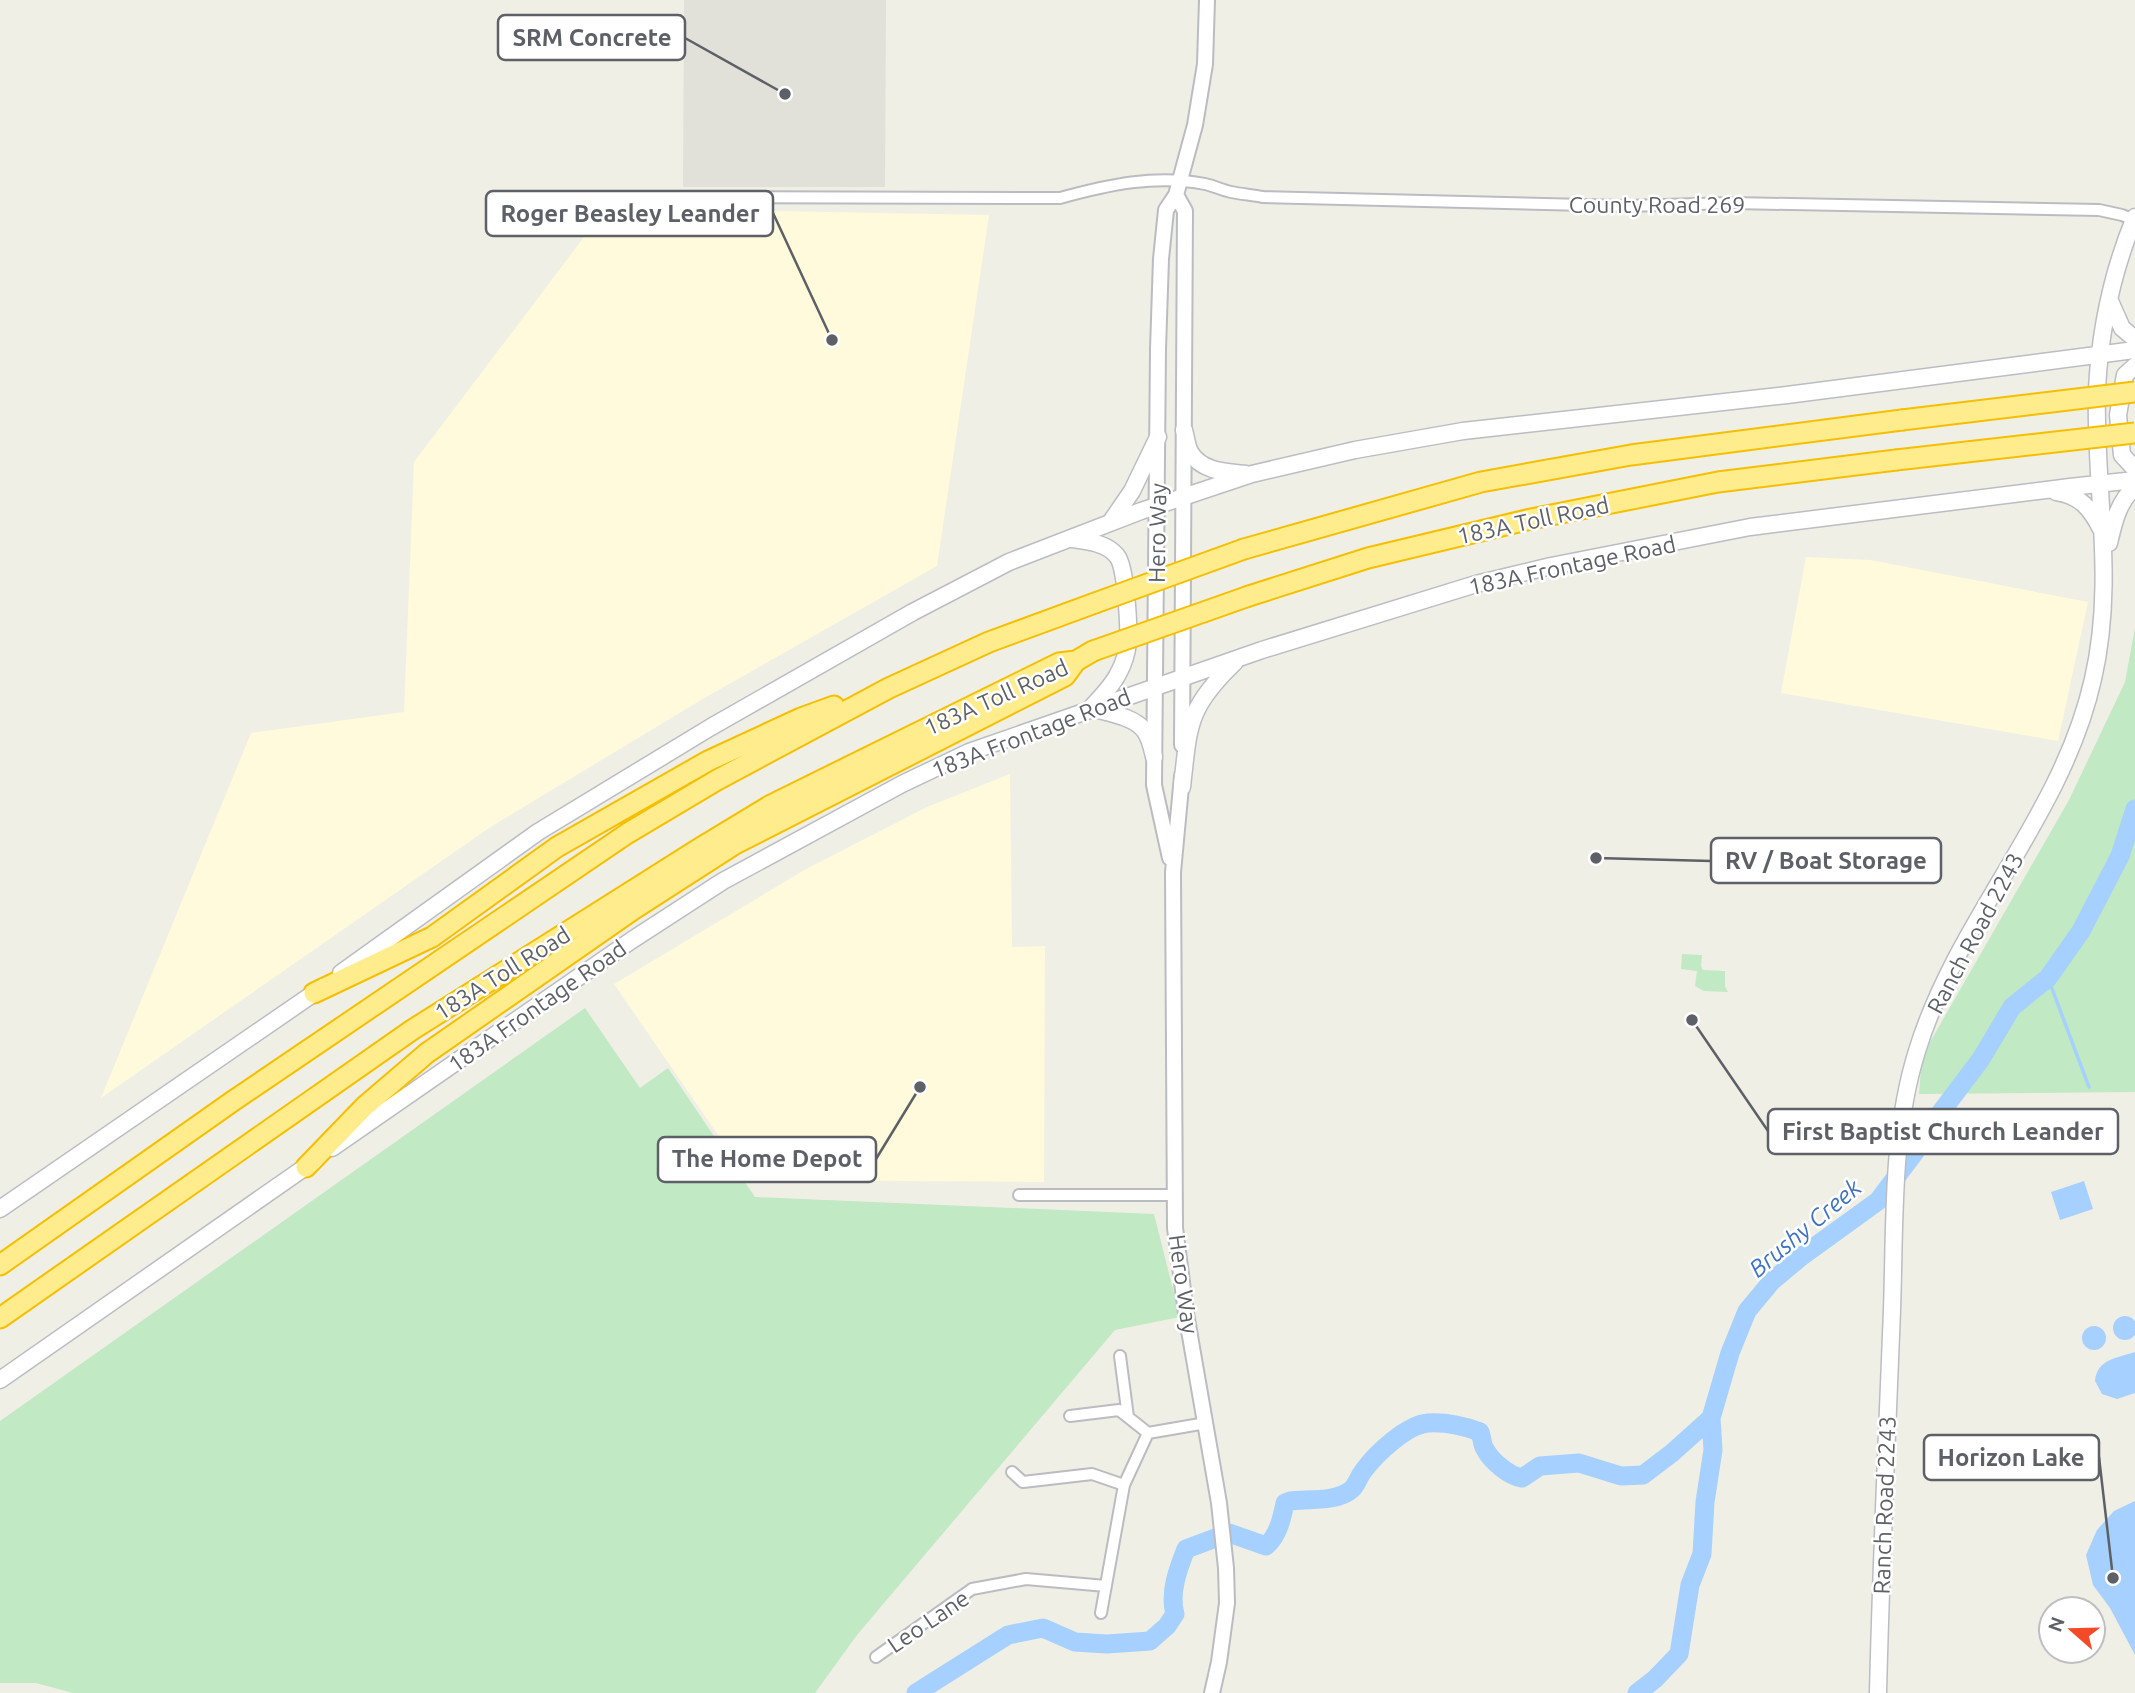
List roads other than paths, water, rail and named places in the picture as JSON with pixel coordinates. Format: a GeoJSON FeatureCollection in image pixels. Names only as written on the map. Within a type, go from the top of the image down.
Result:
{"type":"FeatureCollection","features":[{"type":"Feature","properties":{"kind":"highway","name":"183A Toll Road"},"geometry":{"type":"LineString","coordinates":[[0,1265],[233,1101],[628,833],[717,780],[888,688],[989,642],[1244,549],[1481,482],[1631,455],[2135,391]]}},
{"type":"Feature","properties":{"kind":"highway","name":"183A Toll Road"},"geometry":{"type":"LineString","coordinates":[[0,1318],[412,1030],[700,848],[771,805],[1059,663],[1076,661],[1093,651],[1249,596],[1368,558],[1531,519],[1718,482],[2135,433]]}},
{"type":"Feature","properties":{"kind":"highway"},"geometry":{"type":"LineString","coordinates":[[306,1167],[365,1106],[427,1053],[634,909],[735,844],[1065,676],[1076,661]]}},
{"type":"Feature","properties":{"kind":"highway"},"geometry":{"type":"LineString","coordinates":[[314,993],[432,937],[557,847],[708,761],[801,718],[888,688]]}},
{"type":"Feature","properties":{"kind":"main road","name":"Ranch Road 2243"},"geometry":{"type":"LineString","coordinates":[[1878,1693],[1896,1203],[1907,1088],[1916,1052],[1943,984],[1981,911],[2040,814],[2073,748],[2093,678],[2104,605],[2105,562],[2097,407],[2101,354],[2116,270],[2134,219]]}},
{"type":"Feature","properties":{"kind":"main road"},"geometry":{"type":"LineString","coordinates":[[2110,299],[2122,328],[2135,339]]}},
{"type":"Feature","properties":{"kind":"main road"},"geometry":{"type":"LineString","coordinates":[[0,1209],[314,993],[538,832],[711,727],[914,612],[1009,562],[1157,506],[1252,474],[1355,450],[1463,431],[1800,393],[2135,351]]}},
{"type":"Feature","properties":{"kind":"main road"},"geometry":{"type":"LineString","coordinates":[[2135,366],[2126,375],[2118,415],[2122,455],[2135,469]]}},
{"type":"Feature","properties":{"kind":"main road"},"geometry":{"type":"LineString","coordinates":[[1184,430],[1191,452],[1202,464],[1217,471],[1252,474]]}},
{"type":"Feature","properties":{"kind":"main road"},"geometry":{"type":"LineString","coordinates":[[1111,523],[1137,482],[1158,437]]}},
{"type":"Feature","properties":{"kind":"main road","name":"183A Frontage Road"},"geometry":{"type":"LineString","coordinates":[[0,1380],[632,940],[723,881],[902,784],[969,752],[1238,659],[1476,584],[1551,566],[1750,527],[2135,480]]}},
{"type":"Feature","properties":{"kind":"main road"},"geometry":{"type":"LineString","coordinates":[[2105,562],[2116,514],[2135,487]]}},
{"type":"Feature","properties":{"kind":"main road"},"geometry":{"type":"LineString","coordinates":[[2036,491],[2063,493],[2082,501],[2104,534]]}},
{"type":"Feature","properties":{"kind":"main road"},"geometry":{"type":"LineString","coordinates":[[1070,539],[1106,547],[1118,556],[1124,572],[1128,643],[1117,677],[1091,708],[1129,719],[1143,728],[1154,757]]}},
{"type":"Feature","properties":{"kind":"main road"},"geometry":{"type":"LineString","coordinates":[[1182,787],[1188,732],[1195,709],[1217,679],[1238,659]]}},
{"type":"Feature","properties":{"kind":"street"},"geometry":{"type":"LineString","coordinates":[[1178,188],[1195,125],[1205,64],[1207,0]]}},
{"type":"Feature","properties":{"kind":"street","name":"County Road 269"},"geometry":{"type":"LineString","coordinates":[[677,197],[1060,198],[1102,186],[1145,181],[1178,188],[1205,184],[1263,197],[1626,206],[1733,202],[2086,210],[2111,212],[2134,219]]}},
{"type":"Feature","properties":{"kind":"street","name":"Hero Way"},"geometry":{"type":"LineString","coordinates":[[1178,188],[1185,211],[1182,787],[1173,872],[1174,1195],[1182,1284],[1221,1518],[1224,1554],[1227,1603],[1212,1693]]}},
{"type":"Feature","properties":{"kind":"street","name":"Hero Way"},"geometry":{"type":"LineString","coordinates":[[1173,872],[1154,785],[1154,757],[1161,259],[1166,211],[1178,188]]}},
{"type":"Feature","properties":{"kind":"street"},"geometry":{"type":"LineString","coordinates":[[1019,1195],[1174,1195]]}},
{"type":"Feature","properties":{"kind":"street"},"geometry":{"type":"LineString","coordinates":[[1120,1356],[1128,1418]]}},
{"type":"Feature","properties":{"kind":"street"},"geometry":{"type":"LineString","coordinates":[[1070,1416],[1119,1410],[1148,1433],[1206,1423]]}},
{"type":"Feature","properties":{"kind":"street"},"geometry":{"type":"LineString","coordinates":[[1101,1613],[1124,1485],[1148,1433]]}},
{"type":"Feature","properties":{"kind":"street"},"geometry":{"type":"LineString","coordinates":[[1012,1472],[1023,1482],[1092,1474],[1124,1485]]}},
{"type":"Feature","properties":{"kind":"street","name":"Leo Lane"},"geometry":{"type":"LineString","coordinates":[[876,1657],[972,1589],[1026,1579],[1106,1586]]}},
{"type":"Feature","properties":{"kind":"water"},"geometry":{"type":"Polygon","coordinates":[[[2084,1181],[2093,1209],[2060,1220],[2051,1192],[2084,1181]]]}},
{"type":"Feature","properties":{"kind":"water"},"geometry":{"type":"Polygon","coordinates":[[[2125,1316],[2136,1323],[2137,1328],[2130,1339],[2125,1340],[2114,1333],[2113,1328],[2120,1317],[2125,1316]]]}},
{"type":"Feature","properties":{"kind":"water"},"geometry":{"type":"Polygon","coordinates":[[[2094,1326],[2102,1330],[2106,1338],[2102,1346],[2094,1350],[2086,1346],[2082,1338],[2086,1330],[2094,1326]]]}},
{"type":"Feature","properties":{"kind":"water"},"geometry":{"type":"Polygon","coordinates":[[[2135,1352],[2135,1393],[2117,1399],[2102,1394],[2095,1381],[2100,1368],[2109,1360],[2135,1352]]]}},
{"type":"Feature","properties":{"kind":"water"},"geometry":{"type":"Polygon","coordinates":[[[2135,1501],[2135,1655],[2107,1604],[2107,1595],[2100,1595],[2093,1585],[2086,1555],[2097,1530],[2114,1511],[2135,1501]]]}},
{"type":"Feature","properties":{"kind":"waterway","name":"Brushy Creek"},"geometry":{"type":"LineString","coordinates":[[1637,1693],[1679,1654],[1690,1585],[1702,1554],[1705,1502],[1713,1450],[1711,1418],[1730,1353],[1747,1311],[1772,1281],[1878,1201],[1981,1059],[2012,1007],[2048,978],[2081,931],[2120,856],[2135,809]]}},
{"type":"Feature","properties":{"kind":"waterway"},"geometry":{"type":"LineString","coordinates":[[2048,978],[2089,1087]]}},
{"type":"Feature","properties":{"kind":"waterway"},"geometry":{"type":"LineString","coordinates":[[916,1693],[1008,1635],[1043,1628],[1075,1642],[1107,1644],[1150,1641],[1167,1626],[1175,1614],[1174,1589],[1186,1549],[1229,1533],[1266,1546],[1281,1521],[1285,1503],[1331,1498],[1346,1493],[1354,1487],[1376,1456],[1401,1435],[1419,1425],[1448,1424],[1480,1432],[1484,1447],[1491,1458],[1517,1477],[1522,1478],[1540,1466],[1579,1463],[1621,1476],[1643,1475],[1711,1418]]}},
{"type":"Feature","properties":{"kind":"place","name":"SRM Concrete"},"geometry":{"type":"Point","coordinates":[785,94]}},
{"type":"Feature","properties":{"kind":"place","name":"Roger Beasley Leander"},"geometry":{"type":"Point","coordinates":[832,340]}},
{"type":"Feature","properties":{"kind":"place","name":"RV / Boat Storage"},"geometry":{"type":"Point","coordinates":[1596,858]}},
{"type":"Feature","properties":{"kind":"place","name":"First Baptist Church Leander"},"geometry":{"type":"Point","coordinates":[1692,1020]}},
{"type":"Feature","properties":{"kind":"place","name":"The Home Depot"},"geometry":{"type":"Point","coordinates":[920,1087]}},
{"type":"Feature","properties":{"kind":"place","name":"Horizon Lake"},"geometry":{"type":"Point","coordinates":[2113,1578]}}]}
